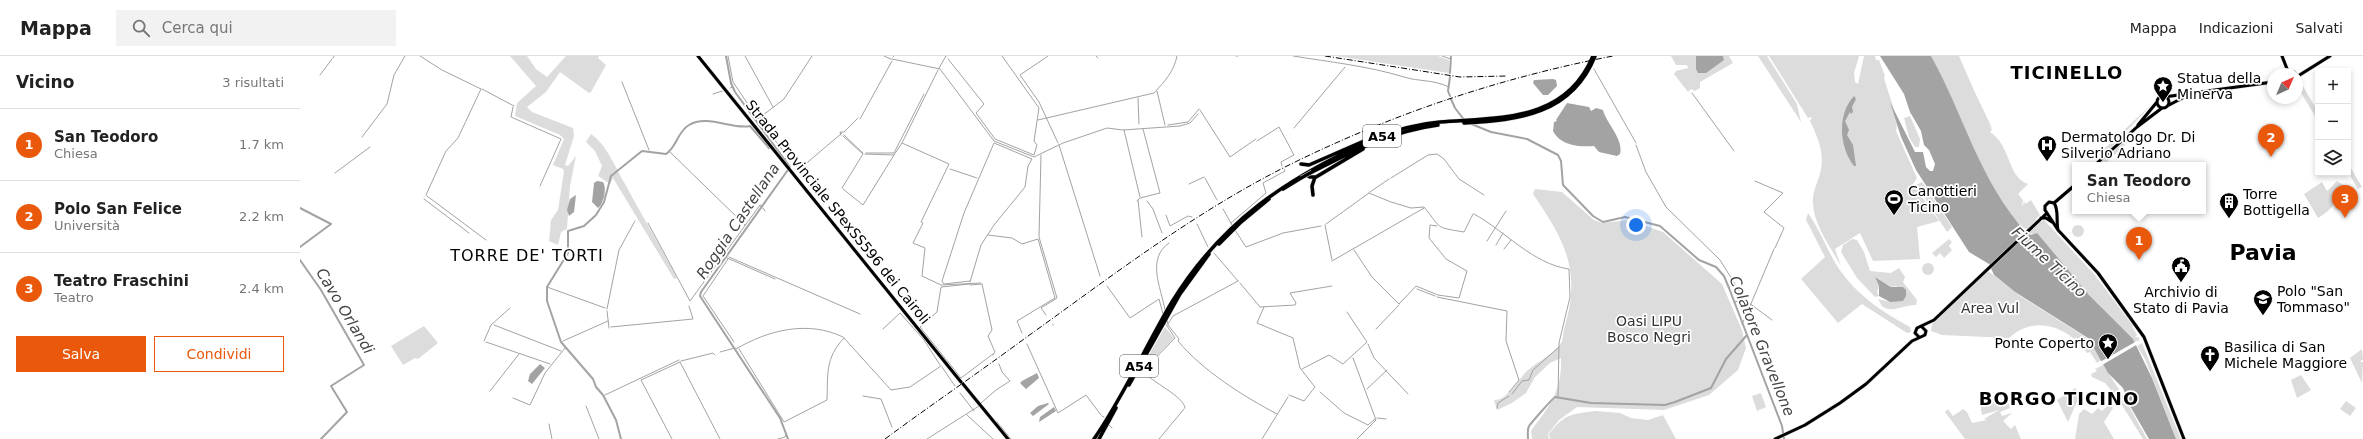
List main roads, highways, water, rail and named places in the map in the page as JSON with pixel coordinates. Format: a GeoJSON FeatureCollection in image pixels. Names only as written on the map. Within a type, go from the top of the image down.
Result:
{"type":"FeatureCollection","features":[{"type":"Feature","properties":{"kind":"highway","name":"A54"},"geometry":{"type":"LineString","coordinates":[[1097,439],[1166,317],[1199,263],[1233,227],[1271,197],[1311,171],[1389,134],[1426,124],[1524,117],[1548,108],[1578,85],[1594,56]]}},
{"type":"Feature","properties":{"kind":"highway"},"geometry":{"type":"LineString","coordinates":[[1302,164],[1309,165],[1389,134]]}},
{"type":"Feature","properties":{"kind":"highway"},"geometry":{"type":"LineString","coordinates":[[1313,195],[1312,182],[1316,177],[1389,134]]}},
{"type":"Feature","properties":{"kind":"highway"},"geometry":{"type":"LineString","coordinates":[[1309,165],[1306,173],[1310,177],[1316,177]]}},
{"type":"Feature","properties":{"kind":"highway"},"geometry":{"type":"LineString","coordinates":[[1091,439],[1115,406]]}},
{"type":"Feature","properties":{"kind":"main road","name":"Strada Provinciale SPexSS596 dei Cairoli"},"geometry":{"type":"LineString","coordinates":[[698,56],[789,171],[1008,439]]}},
{"type":"Feature","properties":{"kind":"main road"},"geometry":{"type":"LineString","coordinates":[[2282,56],[2287,68]]}},
{"type":"Feature","properties":{"kind":"main road"},"geometry":{"type":"LineString","coordinates":[[2303,73],[2330,56]]}},
{"type":"Feature","properties":{"kind":"main road"},"geometry":{"type":"LineString","coordinates":[[2137,127],[2160,97],[2267,83]]}},
{"type":"Feature","properties":{"kind":"main road"},"geometry":{"type":"LineString","coordinates":[[2099,162],[2137,127],[2162,108],[2166,108],[2168,105],[2196,92]]}},
{"type":"Feature","properties":{"kind":"main road"},"geometry":{"type":"LineString","coordinates":[[2164,97],[2168,105]]}},
{"type":"Feature","properties":{"kind":"main road"},"geometry":{"type":"LineString","coordinates":[[2157,102],[2162,108]]}},
{"type":"Feature","properties":{"kind":"main road"},"geometry":{"type":"LineString","coordinates":[[2072,188],[2056,203],[2046,203],[2046,213],[2058,230],[2098,273],[2144,337],[2184,439]]}},
{"type":"Feature","properties":{"kind":"main road"},"geometry":{"type":"LineString","coordinates":[[2056,203],[2058,230]]}},
{"type":"Feature","properties":{"kind":"main road"},"geometry":{"type":"LineString","coordinates":[[1912,341],[1916,334],[1917,328],[1929,324],[2046,213],[2053,214],[2057,210]]}},
{"type":"Feature","properties":{"kind":"main road"},"geometry":{"type":"LineString","coordinates":[[2038,220],[2046,218],[2054,224]]}},
{"type":"Feature","properties":{"kind":"main road"},"geometry":{"type":"LineString","coordinates":[[1775,439],[1809,422],[1854,393],[1912,341],[1925,335],[1929,324]]}},
{"type":"Feature","properties":{"kind":"main road"},"geometry":{"type":"LineString","coordinates":[[1922,327],[1926,331]]}},
{"type":"Feature","properties":{"kind":"main road"},"geometry":{"type":"LineString","coordinates":[[1916,334],[1919,337]]}},
{"type":"Feature","properties":{"kind":"water"},"geometry":{"type":"Polygon","coordinates":[[[1696,56],[1723,56],[1724,60],[1706,73],[1698,73],[1696,69],[1696,56]]]}},
{"type":"Feature","properties":{"kind":"water","name":"Fiume Ticino"},"geometry":{"type":"Polygon","coordinates":[[[1880,56],[1931,56],[1943,78],[1985,171],[1997,193],[2027,233],[2031,235],[2037,233],[2089,295],[2133,339],[2152,378],[2176,439],[2149,439],[2130,406],[2123,388],[2108,373],[2088,338],[2015,292],[1994,275],[1989,264],[1969,252],[1916,170],[1901,137],[1890,102],[1915,152],[1923,152],[1926,167],[1930,171],[1933,171],[1935,164],[1929,150],[1924,145],[1921,131],[1910,112],[1904,94],[1880,56]]]}},
{"type":"Feature","properties":{"kind":"water"},"geometry":{"type":"Polygon","coordinates":[[[1534,80],[1556,80],[1557,86],[1548,95],[1543,95],[1533,83],[1534,80]]]}},
{"type":"Feature","properties":{"kind":"water"},"geometry":{"type":"Polygon","coordinates":[[[1854,96],[1856,99],[1852,107],[1853,112],[1851,114],[1850,112],[1845,121],[1849,130],[1847,135],[1853,145],[1856,166],[1854,166],[1845,150],[1842,131],[1845,112],[1854,96]]]}},
{"type":"Feature","properties":{"kind":"water"},"geometry":{"type":"Polygon","coordinates":[[[1567,103],[1589,107],[1591,111],[1596,108],[1603,110],[1617,137],[1621,148],[1620,154],[1617,156],[1599,152],[1594,146],[1577,146],[1566,143],[1556,136],[1553,131],[1554,122],[1557,121],[1556,120],[1567,103]]]}},
{"type":"Feature","properties":{"kind":"water"},"geometry":{"type":"Polygon","coordinates":[[[597,181],[603,182],[605,188],[603,199],[598,208],[592,202],[594,183],[597,181]]]}},
{"type":"Feature","properties":{"kind":"water"},"geometry":{"type":"Polygon","coordinates":[[[576,195],[574,212],[569,216],[567,210],[570,199],[576,195]]]}},
{"type":"Feature","properties":{"kind":"water"},"geometry":{"type":"Polygon","coordinates":[[[1875,277],[1891,287],[1903,287],[1906,290],[1906,296],[1903,301],[1890,302],[1879,296],[1879,286],[1875,277]]]}},
{"type":"Feature","properties":{"kind":"water"},"geometry":{"type":"Polygon","coordinates":[[[540,364],[545,368],[532,384],[528,381],[530,374],[540,364]]]}},
{"type":"Feature","properties":{"kind":"water"},"geometry":{"type":"Polygon","coordinates":[[[1037,373],[1039,378],[1026,389],[1020,383],[1022,381],[1037,373]]]}},
{"type":"Feature","properties":{"kind":"water"},"geometry":{"type":"Polygon","coordinates":[[[1049,404],[1033,416],[1030,413],[1038,406],[1049,404]]]}},
{"type":"Feature","properties":{"kind":"water"},"geometry":{"type":"Polygon","coordinates":[[[1054,407],[1056,411],[1039,422],[1040,417],[1054,407]]]}},
{"type":"Feature","properties":{"kind":"waterway"},"geometry":{"type":"LineString","coordinates":[[362,137],[387,104],[394,75],[405,56]]}},
{"type":"Feature","properties":{"kind":"waterway"},"geometry":{"type":"LineString","coordinates":[[420,56],[442,70],[481,89],[458,138],[446,151],[426,195]]}},
{"type":"Feature","properties":{"kind":"waterway","name":"Roggia Castellana"},"geometry":{"type":"LineString","coordinates":[[726,56],[731,83],[735,92],[790,167],[701,292],[700,296],[780,418],[788,439]]}},
{"type":"Feature","properties":{"kind":"waterway"},"geometry":{"type":"LineString","coordinates":[[728,56],[733,82],[758,119],[784,99],[812,56]]}},
{"type":"Feature","properties":{"kind":"waterway"},"geometry":{"type":"LineString","coordinates":[[745,56],[773,107]]}},
{"type":"Feature","properties":{"kind":"waterway"},"geometry":{"type":"LineString","coordinates":[[884,56],[891,59]]}},
{"type":"Feature","properties":{"kind":"waterway"},"geometry":{"type":"LineString","coordinates":[[939,68],[946,56]]}},
{"type":"Feature","properties":{"kind":"waterway"},"geometry":{"type":"LineString","coordinates":[[948,59],[984,104],[976,113],[995,139],[1034,155],[1037,145],[1034,141],[1039,108],[1002,56]]}},
{"type":"Feature","properties":{"kind":"waterway"},"geometry":{"type":"LineString","coordinates":[[1048,56],[1020,75],[1039,102],[1058,143]]}},
{"type":"Feature","properties":{"kind":"waterway"},"geometry":{"type":"LineString","coordinates":[[1038,120],[1154,93],[1171,72],[1177,56]]}},
{"type":"Feature","properties":{"kind":"waterway"},"geometry":{"type":"LineString","coordinates":[[1293,56],[1363,67],[1410,79],[1443,84],[1449,87]]}},
{"type":"Feature","properties":{"kind":"waterway"},"geometry":{"type":"LineString","coordinates":[[1442,56],[1451,59]]}},
{"type":"Feature","properties":{"kind":"waterway","name":"Colatore Gravellone"},"geometry":{"type":"LineString","coordinates":[[1450,73],[1451,56]]}},
{"type":"Feature","properties":{"kind":"waterway"},"geometry":{"type":"LineString","coordinates":[[320,75],[332,59]]}},
{"type":"Feature","properties":{"kind":"waterway"},"geometry":{"type":"LineString","coordinates":[[892,59],[940,69],[994,141],[1034,157],[1063,143],[1107,128],[1123,130],[1180,126],[1190,123],[1198,114]]}},
{"type":"Feature","properties":{"kind":"waterway"},"geometry":{"type":"LineString","coordinates":[[860,119],[892,61]]}},
{"type":"Feature","properties":{"kind":"waterway"},"geometry":{"type":"LineString","coordinates":[[1294,128],[1345,67]]}},
{"type":"Feature","properties":{"kind":"waterway"},"geometry":{"type":"LineString","coordinates":[[1594,69],[1636,143]]}},
{"type":"Feature","properties":{"kind":"waterway"},"geometry":{"type":"LineString","coordinates":[[902,143],[938,70]]}},
{"type":"Feature","properties":{"kind":"waterway","name":"Colatore Gravellone"},"geometry":{"type":"LineString","coordinates":[[1450,77],[1448,91],[1450,96]]}},
{"type":"Feature","properties":{"kind":"waterway"},"geometry":{"type":"LineString","coordinates":[[622,82],[649,150]]}},
{"type":"Feature","properties":{"kind":"waterway"},"geometry":{"type":"LineString","coordinates":[[482,89],[514,106]]}},
{"type":"Feature","properties":{"kind":"waterway"},"geometry":{"type":"LineString","coordinates":[[713,94],[722,91]]}},
{"type":"Feature","properties":{"kind":"waterway"},"geometry":{"type":"LineString","coordinates":[[1157,91],[1165,125]]}},
{"type":"Feature","properties":{"kind":"waterway"},"geometry":{"type":"LineString","coordinates":[[1692,93],[1734,151]]}},
{"type":"Feature","properties":{"kind":"waterway"},"geometry":{"type":"LineString","coordinates":[[866,153],[894,153],[924,94]]}},
{"type":"Feature","properties":{"kind":"waterway"},"geometry":{"type":"LineString","coordinates":[[1138,98],[1139,124]]}},
{"type":"Feature","properties":{"kind":"waterway","name":"Colatore Gravellone"},"geometry":{"type":"LineString","coordinates":[[1451,99],[1455,108],[1465,121]]}},
{"type":"Feature","properties":{"kind":"waterway"},"geometry":{"type":"LineString","coordinates":[[513,107],[511,117],[561,139],[540,186]]}},
{"type":"Feature","properties":{"kind":"waterway"},"geometry":{"type":"LineString","coordinates":[[1168,125],[1188,122],[1199,109]]}},
{"type":"Feature","properties":{"kind":"waterway"},"geometry":{"type":"LineString","coordinates":[[1200,110],[1230,157],[1256,139]]}},
{"type":"Feature","properties":{"kind":"waterway"},"geometry":{"type":"LineString","coordinates":[[841,135],[840,132],[844,132],[858,118]]}},
{"type":"Feature","properties":{"kind":"waterway"},"geometry":{"type":"LineString","coordinates":[[621,439],[616,420],[603,395],[596,387],[593,379],[561,342],[547,301],[547,287],[568,253],[568,231],[584,226],[596,215],[604,202],[611,176],[642,151],[666,154],[673,148],[679,135],[685,128],[696,122],[704,121],[743,127],[750,126],[769,148]]}},
{"type":"Feature","properties":{"kind":"waterway","name":"Roggia Castellana"},"geometry":{"type":"LineString","coordinates":[[761,122],[784,152]]}},
{"type":"Feature","properties":{"kind":"waterway","name":"Colatore Gravellone"},"geometry":{"type":"LineString","coordinates":[[1469,123],[1491,132],[1527,139],[1558,155],[1561,161],[1563,185],[1593,216],[1603,222],[1625,217],[1660,226],[1699,260],[1716,267],[1724,276],[1729,288],[1782,426],[1784,439]]}},
{"type":"Feature","properties":{"kind":"waterway"},"geometry":{"type":"LineString","coordinates":[[1257,141],[1279,127],[1294,155],[1281,162],[1282,166]]}},
{"type":"Feature","properties":{"kind":"waterway"},"geometry":{"type":"LineString","coordinates":[[1137,201],[1140,198],[1160,193],[1143,129]]}},
{"type":"Feature","properties":{"kind":"waterway"},"geometry":{"type":"LineString","coordinates":[[1124,130],[1140,197]]}},
{"type":"Feature","properties":{"kind":"waterway"},"geometry":{"type":"LineString","coordinates":[[787,157],[791,158],[798,166],[802,167],[842,133]]}},
{"type":"Feature","properties":{"kind":"waterway"},"geometry":{"type":"LineString","coordinates":[[844,135],[863,153]]}},
{"type":"Feature","properties":{"kind":"waterway"},"geometry":{"type":"LineString","coordinates":[[842,188],[863,154],[843,136]]}},
{"type":"Feature","properties":{"kind":"waterway"},"geometry":{"type":"LineString","coordinates":[[865,154],[894,155],[902,143],[949,164],[921,222],[923,223],[913,243],[925,248],[922,276],[941,285],[981,283]]}},
{"type":"Feature","properties":{"kind":"waterway"},"geometry":{"type":"LineString","coordinates":[[970,281],[944,284],[942,281],[964,213],[994,143],[1032,159],[1028,166],[1025,187],[994,225],[981,245],[970,282]]}},
{"type":"Feature","properties":{"kind":"waterway"},"geometry":{"type":"LineString","coordinates":[[1059,145],[1100,276]]}},
{"type":"Feature","properties":{"kind":"waterway"},"geometry":{"type":"LineString","coordinates":[[1636,145],[1646,172],[1666,207],[1720,260],[1745,300],[1772,320]]}},
{"type":"Feature","properties":{"kind":"waterway"},"geometry":{"type":"LineString","coordinates":[[335,173],[370,147]]}},
{"type":"Feature","properties":{"kind":"waterway"},"geometry":{"type":"LineString","coordinates":[[669,151],[745,225]]}},
{"type":"Feature","properties":{"kind":"waterway"},"geometry":{"type":"LineString","coordinates":[[1391,178],[1428,155],[1437,154],[1444,159],[1459,179],[1484,195]]}},
{"type":"Feature","properties":{"kind":"waterway"},"geometry":{"type":"LineString","coordinates":[[843,189],[863,205],[894,155]]}},
{"type":"Feature","properties":{"kind":"waterway"},"geometry":{"type":"LineString","coordinates":[[1041,155],[1039,237],[1057,298],[1041,308],[1046,315]]}},
{"type":"Feature","properties":{"kind":"waterway"},"geometry":{"type":"LineString","coordinates":[[950,169],[977,178]]}},
{"type":"Feature","properties":{"kind":"waterway"},"geometry":{"type":"LineString","coordinates":[[1231,223],[1266,193],[1263,183],[1285,171],[1284,169]]}},
{"type":"Feature","properties":{"kind":"waterway"},"geometry":{"type":"LineString","coordinates":[[1189,184],[1204,177]]}},
{"type":"Feature","properties":{"kind":"waterway"},"geometry":{"type":"LineString","coordinates":[[1205,178],[1217,200]]}},
{"type":"Feature","properties":{"kind":"waterway"},"geometry":{"type":"LineString","coordinates":[[1370,192],[1389,179]]}},
{"type":"Feature","properties":{"kind":"waterway"},"geometry":{"type":"LineString","coordinates":[[1755,181],[1783,193],[1764,212],[1784,228],[1775,248]]}},
{"type":"Feature","properties":{"kind":"waterway"},"geometry":{"type":"LineString","coordinates":[[1369,193],[1411,208],[1424,207],[1443,228],[1464,232],[1473,214]]}},
{"type":"Feature","properties":{"kind":"waterway"},"geometry":{"type":"LineString","coordinates":[[1326,224],[1369,193]]}},
{"type":"Feature","properties":{"kind":"waterway"},"geometry":{"type":"LineString","coordinates":[[427,196],[486,240]]}},
{"type":"Feature","properties":{"kind":"waterway"},"geometry":{"type":"LineString","coordinates":[[424,199],[469,233]]}},
{"type":"Feature","properties":{"kind":"waterway"},"geometry":{"type":"LineString","coordinates":[[1138,200],[1142,237]]}},
{"type":"Feature","properties":{"kind":"waterway"},"geometry":{"type":"LineString","coordinates":[[1147,201],[1153,209],[1162,233]]}},
{"type":"Feature","properties":{"kind":"waterway","name":"Roggia Castellana"},"geometry":{"type":"LineString","coordinates":[[648,223],[690,301],[760,205],[762,206]]}},
{"type":"Feature","properties":{"kind":"waterway","name":"Cavo Orlandi"},"geometry":{"type":"LineString","coordinates":[[300,208],[331,224],[300,247]]}},
{"type":"Feature","properties":{"kind":"waterway"},"geometry":{"type":"LineString","coordinates":[[1332,261],[1424,208]]}},
{"type":"Feature","properties":{"kind":"waterway"},"geometry":{"type":"LineString","coordinates":[[1223,209],[1232,225]]}},
{"type":"Feature","properties":{"kind":"waterway"},"geometry":{"type":"LineString","coordinates":[[1487,241],[1506,211]]}},
{"type":"Feature","properties":{"kind":"waterway"},"geometry":{"type":"LineString","coordinates":[[1474,214],[1543,261],[1569,269],[1570,297],[1559,343],[1558,397]]}},
{"type":"Feature","properties":{"kind":"waterway"},"geometry":{"type":"LineString","coordinates":[[1166,215],[1170,226],[1188,216],[1192,217]]}},
{"type":"Feature","properties":{"kind":"waterway"},"geometry":{"type":"LineString","coordinates":[[607,309],[619,250],[635,221]]}},
{"type":"Feature","properties":{"kind":"waterway"},"geometry":{"type":"LineString","coordinates":[[1197,224],[1208,247]]}},
{"type":"Feature","properties":{"kind":"waterway"},"geometry":{"type":"LineString","coordinates":[[1325,225],[1332,260]]}},
{"type":"Feature","properties":{"kind":"waterway"},"geometry":{"type":"LineString","coordinates":[[1354,250],[1372,277],[1399,304],[1416,286],[1438,295],[1459,298],[1467,271],[1446,259],[1429,238],[1430,225],[1437,226]]}},
{"type":"Feature","properties":{"kind":"waterway"},"geometry":{"type":"LineString","coordinates":[[1235,230],[1246,247],[1283,233],[1321,226]]}},
{"type":"Feature","properties":{"kind":"waterway"},"geometry":{"type":"LineString","coordinates":[[1496,245],[1503,233]]}},
{"type":"Feature","properties":{"kind":"waterway"},"geometry":{"type":"LineString","coordinates":[[988,235],[1012,238],[1022,244],[1038,239],[1055,298],[1017,321],[1022,333]]}},
{"type":"Feature","properties":{"kind":"waterway"},"geometry":{"type":"LineString","coordinates":[[1504,249],[1511,240]]}},
{"type":"Feature","properties":{"kind":"waterway"},"geometry":{"type":"LineString","coordinates":[[1165,310],[1158,283],[1157,265],[1158,257],[1169,243]]}},
{"type":"Feature","properties":{"kind":"waterway"},"geometry":{"type":"LineString","coordinates":[[1745,318],[1774,249]]}},
{"type":"Feature","properties":{"kind":"waterway"},"geometry":{"type":"LineString","coordinates":[[1214,253],[1238,281]]}},
{"type":"Feature","properties":{"kind":"waterway"},"geometry":{"type":"LineString","coordinates":[[725,257],[775,279]]}},
{"type":"Feature","properties":{"kind":"waterway"},"geometry":{"type":"LineString","coordinates":[[729,257],[860,314]]}},
{"type":"Feature","properties":{"kind":"waterway","name":"Roggia Castellana"},"geometry":{"type":"LineString","coordinates":[[728,259],[703,296],[734,342]]}},
{"type":"Feature","properties":{"kind":"waterway","name":"Cavo Orlandi"},"geometry":{"type":"LineString","coordinates":[[300,260],[321,290],[364,365],[331,386],[347,412],[321,439]]}},
{"type":"Feature","properties":{"kind":"waterway"},"geometry":{"type":"LineString","coordinates":[[1168,324],[1173,316],[1238,281]]}},
{"type":"Feature","properties":{"kind":"waterway"},"geometry":{"type":"LineString","coordinates":[[1240,283],[1260,307],[1295,305],[1296,303],[1290,293],[1332,286]]}},
{"type":"Feature","properties":{"kind":"waterway"},"geometry":{"type":"LineString","coordinates":[[970,284],[941,287],[937,312],[920,327],[961,378],[993,354]]}},
{"type":"Feature","properties":{"kind":"waterway"},"geometry":{"type":"LineString","coordinates":[[970,285],[982,284],[992,330],[988,336],[995,352],[993,355]]}},
{"type":"Feature","properties":{"kind":"waterway"},"geometry":{"type":"LineString","coordinates":[[1107,286],[1130,318],[1159,299],[1163,314]]}},
{"type":"Feature","properties":{"kind":"waterway"},"geometry":{"type":"LineString","coordinates":[[547,287],[605,308]]}},
{"type":"Feature","properties":{"kind":"waterway"},"geometry":{"type":"LineString","coordinates":[[1417,289],[1435,296]]}},
{"type":"Feature","properties":{"kind":"waterway"},"geometry":{"type":"LineString","coordinates":[[1437,297],[1507,311],[1506,341],[1519,380],[1509,392]]}},
{"type":"Feature","properties":{"kind":"waterway"},"geometry":{"type":"LineString","coordinates":[[1734,302],[1744,300]]}},
{"type":"Feature","properties":{"kind":"waterway"},"geometry":{"type":"LineString","coordinates":[[1376,329],[1399,305]]}},
{"type":"Feature","properties":{"kind":"waterway"},"geometry":{"type":"LineString","coordinates":[[611,327],[693,319],[689,306]]}},
{"type":"Feature","properties":{"kind":"waterway"},"geometry":{"type":"LineString","coordinates":[[1264,307],[1257,323],[1293,338],[1300,368],[1315,387],[1304,401],[1289,395]]}},
{"type":"Feature","properties":{"kind":"waterway"},"geometry":{"type":"LineString","coordinates":[[484,341],[491,325],[510,308]]}},
{"type":"Feature","properties":{"kind":"waterway"},"geometry":{"type":"LineString","coordinates":[[607,311],[609,328]]}},
{"type":"Feature","properties":{"kind":"waterway"},"geometry":{"type":"LineString","coordinates":[[1302,369],[1329,355],[1343,364],[1367,342],[1347,312]]}},
{"type":"Feature","properties":{"kind":"waterway"},"geometry":{"type":"LineString","coordinates":[[883,329],[900,313],[924,340],[940,365]]}},
{"type":"Feature","properties":{"kind":"waterway"},"geometry":{"type":"LineString","coordinates":[[1167,319],[1168,325],[1179,339],[1178,341],[1199,363],[1237,391],[1277,414]]}},
{"type":"Feature","properties":{"kind":"waterway","name":"Colatore Gravellone"},"geometry":{"type":"LineString","coordinates":[[1742,324],[1744,320]]}},
{"type":"Feature","properties":{"kind":"waterway"},"geometry":{"type":"LineString","coordinates":[[563,341],[608,321]]}},
{"type":"Feature","properties":{"kind":"waterway"},"geometry":{"type":"LineString","coordinates":[[1165,323],[1175,338],[1143,371],[1179,399],[1185,408]]}},
{"type":"Feature","properties":{"kind":"waterway"},"geometry":{"type":"LineString","coordinates":[[494,325],[561,351]]}},
{"type":"Feature","properties":{"kind":"waterway"},"geometry":{"type":"LineString","coordinates":[[736,349],[748,342],[775,332],[802,328],[830,332],[843,337]]}},
{"type":"Feature","properties":{"kind":"waterway"},"geometry":{"type":"LineString","coordinates":[[1528,439],[1529,426],[1555,397],[1591,403],[1665,405],[1711,388],[1726,359],[1747,335]]}},
{"type":"Feature","properties":{"kind":"waterway"},"geometry":{"type":"LineString","coordinates":[[844,338],[891,390],[910,387],[941,366]]}},
{"type":"Feature","properties":{"kind":"waterway"},"geometry":{"type":"LineString","coordinates":[[739,349],[784,422],[827,400],[828,374],[833,352],[844,338]]}},
{"type":"Feature","properties":{"kind":"waterway"},"geometry":{"type":"LineString","coordinates":[[486,342],[550,364]]}},
{"type":"Feature","properties":{"kind":"waterway"},"geometry":{"type":"LineString","coordinates":[[1027,344],[1058,413],[1086,395],[1101,415]]}},
{"type":"Feature","properties":{"kind":"waterway"},"geometry":{"type":"LineString","coordinates":[[1368,344],[1374,358],[1408,394]]}},
{"type":"Feature","properties":{"kind":"waterway"},"geometry":{"type":"LineString","coordinates":[[1512,394],[1522,381],[1529,380],[1533,370],[1559,347]]}},
{"type":"Feature","properties":{"kind":"waterway"},"geometry":{"type":"LineString","coordinates":[[513,398],[530,405],[545,373],[565,348]]}},
{"type":"Feature","properties":{"kind":"waterway"},"geometry":{"type":"LineString","coordinates":[[720,352],[735,348]]}},
{"type":"Feature","properties":{"kind":"waterway"},"geometry":{"type":"LineString","coordinates":[[681,361],[713,353],[715,355]]}},
{"type":"Feature","properties":{"kind":"waterway"},"geometry":{"type":"LineString","coordinates":[[490,391],[519,354]]}},
{"type":"Feature","properties":{"kind":"waterway"},"geometry":{"type":"LineString","coordinates":[[1353,358],[1376,420],[1357,439]]}},
{"type":"Feature","properties":{"kind":"waterway"},"geometry":{"type":"LineString","coordinates":[[605,395],[679,360]]}},
{"type":"Feature","properties":{"kind":"waterway"},"geometry":{"type":"LineString","coordinates":[[680,362],[720,439]]}},
{"type":"Feature","properties":{"kind":"waterway"},"geometry":{"type":"LineString","coordinates":[[672,439],[641,380],[680,362]]}},
{"type":"Feature","properties":{"kind":"waterway"},"geometry":{"type":"LineString","coordinates":[[981,403],[996,390],[1010,381],[1002,372],[999,364]]}},
{"type":"Feature","properties":{"kind":"waterway"},"geometry":{"type":"LineString","coordinates":[[942,367],[955,386]]}},
{"type":"Feature","properties":{"kind":"waterway"},"geometry":{"type":"LineString","coordinates":[[1367,389],[1387,370]]}},
{"type":"Feature","properties":{"kind":"waterway"},"geometry":{"type":"LineString","coordinates":[[1320,392],[1344,413],[1368,425],[1375,419]]}},
{"type":"Feature","properties":{"kind":"waterway"},"geometry":{"type":"LineString","coordinates":[[960,393],[974,411]]}},
{"type":"Feature","properties":{"kind":"waterway"},"geometry":{"type":"LineString","coordinates":[[863,396],[881,399],[892,427]]}},
{"type":"Feature","properties":{"kind":"waterway"},"geometry":{"type":"LineString","coordinates":[[1497,408],[1498,403],[1509,396]]}},
{"type":"Feature","properties":{"kind":"waterway"},"geometry":{"type":"LineString","coordinates":[[1262,439],[1288,397]]}},
{"type":"Feature","properties":{"kind":"waterway"},"geometry":{"type":"LineString","coordinates":[[586,406],[599,439]]}},
{"type":"Feature","properties":{"kind":"waterway"},"geometry":{"type":"LineString","coordinates":[[927,439],[979,406]]}},
{"type":"Feature","properties":{"kind":"waterway"},"geometry":{"type":"LineString","coordinates":[[1159,439],[1184,409]]}},
{"type":"Feature","properties":{"kind":"waterway"},"geometry":{"type":"LineString","coordinates":[[967,415],[993,439]]}},
{"type":"Feature","properties":{"kind":"waterway"},"geometry":{"type":"LineString","coordinates":[[1377,418],[1386,419]]}},
{"type":"Feature","properties":{"kind":"waterway"},"geometry":{"type":"LineString","coordinates":[[997,422],[1011,439]]}},
{"type":"Feature","properties":{"kind":"waterway"},"geometry":{"type":"LineString","coordinates":[[549,424],[552,439]]}},
{"type":"Feature","properties":{"kind":"waterway"},"geometry":{"type":"LineString","coordinates":[[1109,425],[1112,428]]}},
{"type":"Feature","properties":{"kind":"waterway"},"geometry":{"type":"LineString","coordinates":[[778,439],[785,437],[786,434]]}},
{"type":"Feature","properties":{"kind":"railway"},"geometry":{"type":"LineString","coordinates":[[1325,56],[1460,77],[1507,76]]}},
{"type":"Feature","properties":{"kind":"railway"},"geometry":{"type":"LineString","coordinates":[[885,439],[1184,226],[1251,185],[1285,167],[1364,131],[1445,100],[1528,75],[1613,56]]}},
{"type":"Feature","properties":{"kind":"place","name":"Statua della Minerva"},"geometry":{"type":"Point","coordinates":[2163,103]}},
{"type":"Feature","properties":{"kind":"place","name":"Polo San Felice"},"geometry":{"type":"Point","coordinates":[2271,157]}},
{"type":"Feature","properties":{"kind":"place","name":"Dermatologo Dr. Di Silverio Adriano"},"geometry":{"type":"Point","coordinates":[2047,162]}},
{"type":"Feature","properties":{"kind":"place","name":"Canottieri Ticino"},"geometry":{"type":"Point","coordinates":[1894,216]}},
{"type":"Feature","properties":{"kind":"place","name":"Teatro Fraschini"},"geometry":{"type":"Point","coordinates":[2345,218]}},
{"type":"Feature","properties":{"kind":"place","name":"Torre Bottigella"},"geometry":{"type":"Point","coordinates":[2229,219]}},
{"type":"Feature","properties":{"kind":"place","name":"San Teodoro"},"geometry":{"type":"Point","coordinates":[2139,260]}},
{"type":"Feature","properties":{"kind":"place","name":"Archivio di Stato di Pavia"},"geometry":{"type":"Point","coordinates":[2181,283]}},
{"type":"Feature","properties":{"kind":"place","name":"Polo \"San Tommaso\""},"geometry":{"type":"Point","coordinates":[2263,316]}},
{"type":"Feature","properties":{"kind":"place","name":"Ponte Coperto"},"geometry":{"type":"Point","coordinates":[2108,360]}},
{"type":"Feature","properties":{"kind":"place","name":"Basilica di San Michele Maggiore"},"geometry":{"type":"Point","coordinates":[2210,372]}},
{"type":"Feature","properties":{"kind":"district","name":"TICINELLO"},"geometry":{"type":"Point","coordinates":[2067,72]}},
{"type":"Feature","properties":{"kind":"district","name":"Pavia"},"geometry":{"type":"Point","coordinates":[2263,252]}},
{"type":"Feature","properties":{"kind":"district","name":"TORRE DE' TORTI"},"geometry":{"type":"Point","coordinates":[527,255]}},
{"type":"Feature","properties":{"kind":"district","name":"BORGO TICINO"},"geometry":{"type":"Point","coordinates":[2059,398]}},
{"type":"Feature","properties":{"kind":"park label","name":"Area Vul"},"geometry":{"type":"Point","coordinates":[1990,308]}},
{"type":"Feature","properties":{"kind":"park label","name":"Oasi LIPU Bosco Negri"},"geometry":{"type":"Point","coordinates":[1649,330]}}]}
